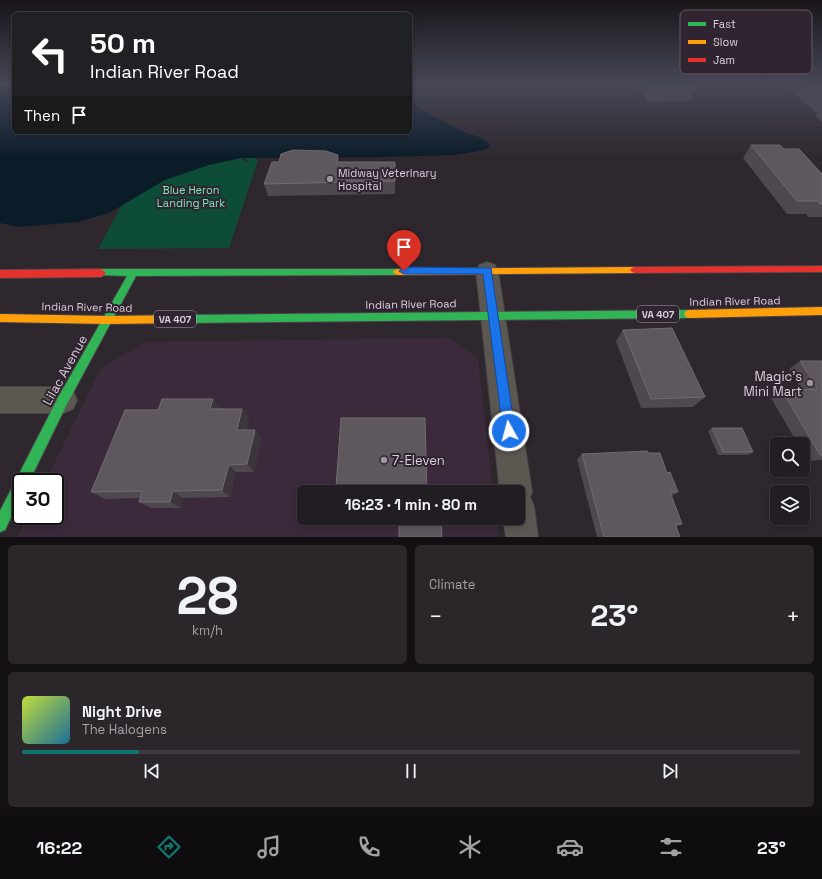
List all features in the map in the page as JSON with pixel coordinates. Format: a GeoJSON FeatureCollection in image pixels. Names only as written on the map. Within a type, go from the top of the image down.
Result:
{"type":"FeatureCollection","features":[{"type":"Feature","properties":{"kind":"main road"},"geometry":{"type":"LineString","coordinates":[[0,274],[822,269]]}},
{"type":"Feature","properties":{"kind":"main road","name":"Lilac Avenue"},"geometry":{"type":"LineString","coordinates":[[26,473],[63,400],[134,272]]}},
{"type":"Feature","properties":{"kind":"main road","name":"Indian River Road"},"geometry":{"type":"LineString","coordinates":[[0,318],[108,320],[698,314],[822,311]]}},
{"type":"Feature","properties":{"kind":"main road","name":"Lilac Avenue"},"geometry":{"type":"LineString","coordinates":[[0,525],[12,501]]}},
{"type":"Feature","properties":{"kind":"street"},"geometry":{"type":"LineString","coordinates":[[487,271],[515,485]]}},
{"type":"Feature","properties":{"kind":"street"},"geometry":{"type":"LineString","coordinates":[[0,400],[63,400]]}},
{"type":"Feature","properties":{"kind":"street"},"geometry":{"type":"LineString","coordinates":[[520,525],[522,537]]}},
{"type":"Feature","properties":{"kind":"shaded area"},"geometry":{"type":"Polygon","coordinates":[[[449,338],[478,358],[492,485],[297,485],[297,525],[497,525],[498,537],[18,537],[24,525],[64,525],[64,473],[49,473],[101,368],[145,342],[449,338]]]}},
{"type":"Feature","properties":{"kind":"green space","name":"Blue Heron Landing Park"},"geometry":{"type":"Polygon","coordinates":[[[215,134],[223,134],[258,160],[229,248],[98,249],[124,201],[223,145],[247,163],[249,162],[215,134]]]}},
{"type":"Feature","properties":{"kind":"water"},"geometry":{"type":"Polygon","coordinates":[[[0,108],[12,108],[12,134],[412,134],[412,108],[419,108],[464,132],[482,138],[489,143],[490,147],[484,150],[455,155],[241,158],[209,165],[165,180],[109,213],[78,222],[19,227],[0,223],[0,108]]]}},
{"type":"Feature","properties":{"kind":"building"},"geometry":{"type":"Polygon","coordinates":[[[751,145],[780,145],[784,149],[799,149],[822,174],[822,204],[817,201],[797,201],[751,145]]]}},
{"type":"Feature","properties":{"kind":"building"},"geometry":{"type":"Polygon","coordinates":[[[293,150],[326,151],[338,155],[337,162],[395,162],[395,181],[264,184],[272,162],[279,162],[281,154],[293,150]]]}},
{"type":"Feature","properties":{"kind":"building"},"geometry":{"type":"Polygon","coordinates":[[[672,328],[705,397],[651,399],[623,330],[672,328]]]}},
{"type":"Feature","properties":{"kind":"building"},"geometry":{"type":"Polygon","coordinates":[[[800,361],[822,361],[822,455],[820,455],[782,390],[818,389],[800,361]]]}},
{"type":"Feature","properties":{"kind":"building"},"geometry":{"type":"Polygon","coordinates":[[[162,399],[213,399],[210,409],[242,409],[237,430],[255,430],[247,464],[229,465],[222,490],[173,491],[170,502],[139,502],[142,491],[91,492],[125,410],[158,410],[162,399]]]}},
{"type":"Feature","properties":{"kind":"building","name":"7-Eleven"},"geometry":{"type":"Polygon","coordinates":[[[341,418],[425,418],[427,485],[336,485],[341,418]]]}},
{"type":"Feature","properties":{"kind":"building"},"geometry":{"type":"Polygon","coordinates":[[[712,428],[742,428],[753,452],[723,452],[712,428]]]}},
{"type":"Feature","properties":{"kind":"building"},"geometry":{"type":"Polygon","coordinates":[[[647,451],[649,453],[660,453],[667,473],[670,472],[678,492],[670,492],[682,524],[675,524],[680,537],[604,537],[582,454],[647,451]]]}},
{"type":"Feature","properties":{"kind":"building"},"geometry":{"type":"Polygon","coordinates":[[[399,525],[441,525],[442,537],[399,537],[399,525]]]}},
{"type":"Feature","properties":{"kind":"traffic: fast"},"geometry":{"type":"LineString","coordinates":[[26,473],[63,400],[134,272]]}},
{"type":"Feature","properties":{"kind":"traffic: fast"},"geometry":{"type":"LineString","coordinates":[[101,273],[398,272]]}},
{"type":"Feature","properties":{"kind":"traffic: fast"},"geometry":{"type":"LineString","coordinates":[[186,319],[689,314]]}},
{"type":"Feature","properties":{"kind":"traffic: fast"},"geometry":{"type":"LineString","coordinates":[[0,525],[12,501]]}},
{"type":"Feature","properties":{"kind":"traffic: slow"},"geometry":{"type":"LineString","coordinates":[[398,272],[635,270]]}},
{"type":"Feature","properties":{"kind":"traffic: slow"},"geometry":{"type":"LineString","coordinates":[[689,314],[822,311]]}},
{"type":"Feature","properties":{"kind":"traffic: slow"},"geometry":{"type":"LineString","coordinates":[[0,318],[108,320],[186,319]]}},
{"type":"Feature","properties":{"kind":"traffic: jam"},"geometry":{"type":"LineString","coordinates":[[635,270],[822,269]]}},
{"type":"Feature","properties":{"kind":"traffic: jam"},"geometry":{"type":"LineString","coordinates":[[0,274],[101,273]]}},
{"type":"Feature","properties":{"kind":"place","name":"Midway Veterinary Hospital"},"geometry":{"type":"Point","coordinates":[330,179]}},
{"type":"Feature","properties":{"kind":"place","name":"Magic's Mini Mart"},"geometry":{"type":"Point","coordinates":[810,383]}},
{"type":"Feature","properties":{"kind":"place","name":"7-Eleven"},"geometry":{"type":"Point","coordinates":[384,460]}},
{"type":"Feature","properties":{"kind":"route"},"geometry":{"type":"LineString","coordinates":[[404,271],[487,271],[509,431]]}}]}
